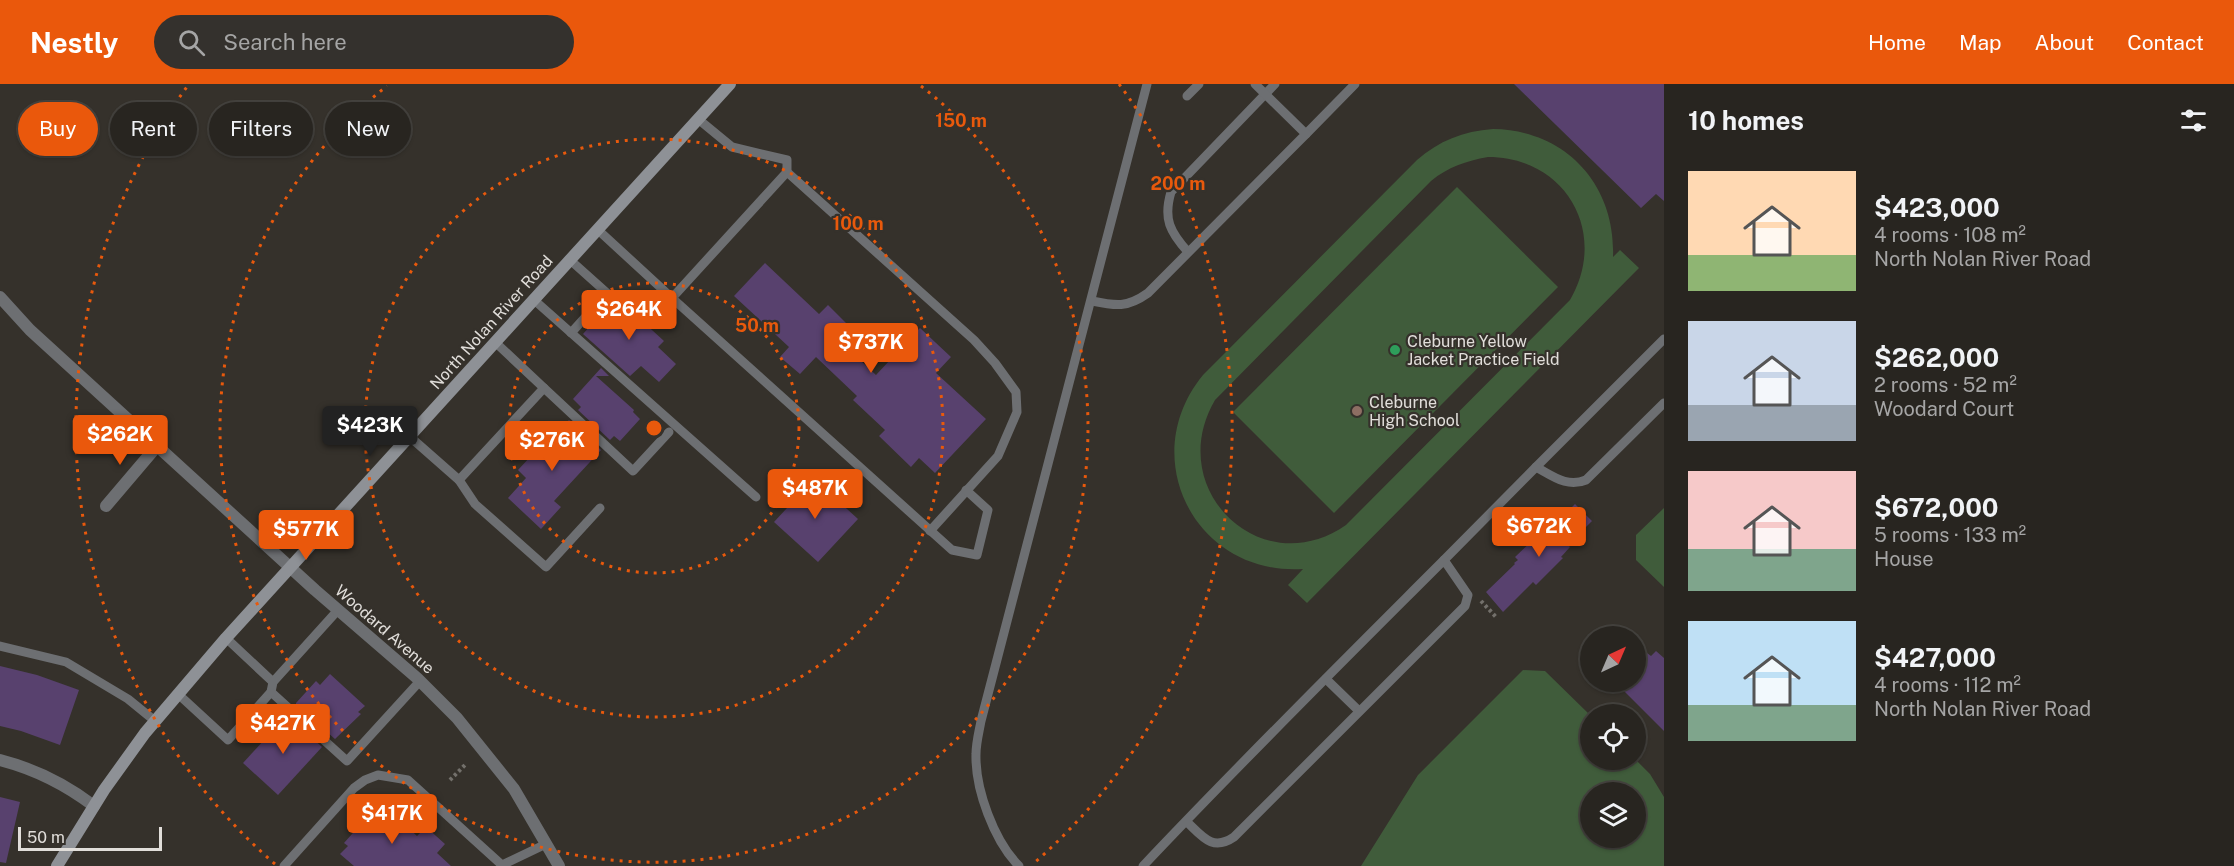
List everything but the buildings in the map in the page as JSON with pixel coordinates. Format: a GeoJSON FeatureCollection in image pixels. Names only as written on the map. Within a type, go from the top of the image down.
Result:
{"type":"FeatureCollection","features":[{"type":"Feature","properties":{"kind":"main road","name":"North Nolan River Road"},"geometry":{"type":"LineString","coordinates":[[57,866],[94,806],[155,721],[226,638],[730,84]]}},
{"type":"Feature","properties":{"kind":"street","name":"Woodard Avenue"},"geometry":{"type":"LineString","coordinates":[[0,297],[30,330],[291,568],[420,681],[458,718],[514,789],[559,866]]}},
{"type":"Feature","properties":{"kind":"street"},"geometry":{"type":"LineString","coordinates":[[106,506],[157,446]]}},
{"type":"Feature","properties":{"kind":"street"},"geometry":{"type":"LineString","coordinates":[[0,760],[48,777],[73,790],[94,806]]}},
{"type":"Feature","properties":{"kind":"lane"},"geometry":{"type":"LineString","coordinates":[[1019,866],[1012,859],[992,825],[980,790],[976,754],[981,721],[1148,84]]}},
{"type":"Feature","properties":{"kind":"lane"},"geometry":{"type":"LineString","coordinates":[[1187,96],[1199,84]]}},
{"type":"Feature","properties":{"kind":"lane"},"geometry":{"type":"LineString","coordinates":[[1255,84],[1306,134]]}},
{"type":"Feature","properties":{"kind":"lane"},"geometry":{"type":"LineString","coordinates":[[1188,252],[1174,236],[1169,225],[1167,213],[1171,192],[1275,84]]}},
{"type":"Feature","properties":{"kind":"lane"},"geometry":{"type":"LineString","coordinates":[[1092,301],[1113,305],[1136,302],[1159,283],[1355,84]]}},
{"type":"Feature","properties":{"kind":"lane"},"geometry":{"type":"LineString","coordinates":[[672,298],[787,172],[787,160],[732,147],[698,119]]}},
{"type":"Feature","properties":{"kind":"lane"},"geometry":{"type":"LineString","coordinates":[[787,172],[974,340],[995,363],[1016,392],[1017,412],[998,456],[930,531]]}},
{"type":"Feature","properties":{"kind":"lane"},"geometry":{"type":"LineString","coordinates":[[597,229],[952,550],[976,555],[988,510],[966,490]]}},
{"type":"Feature","properties":{"kind":"lane"},"geometry":{"type":"LineString","coordinates":[[569,259],[607,293],[571,333]]}},
{"type":"Feature","properties":{"kind":"lane"},"geometry":{"type":"LineString","coordinates":[[533,299],[756,497]]}},
{"type":"Feature","properties":{"kind":"lane"},"geometry":{"type":"LineString","coordinates":[[1143,866],[1664,339]]}},
{"type":"Feature","properties":{"kind":"lane"},"geometry":{"type":"LineString","coordinates":[[495,342],[633,471],[669,432]]}},
{"type":"Feature","properties":{"kind":"lane"},"geometry":{"type":"LineString","coordinates":[[459,480],[544,388]]}},
{"type":"Feature","properties":{"kind":"lane"},"geometry":{"type":"LineString","coordinates":[[1536,467],[1565,482],[1577,484],[1586,480],[1664,403]]}},
{"type":"Feature","properties":{"kind":"lane"},"geometry":{"type":"LineString","coordinates":[[410,436],[459,480],[475,504],[546,567],[600,508]]}},
{"type":"Feature","properties":{"kind":"lane"},"geometry":{"type":"LineString","coordinates":[[1186,821],[1210,842],[1217,844],[1226,842],[1319,753],[1465,606],[1468,595],[1444,560]]}},
{"type":"Feature","properties":{"kind":"lane"},"geometry":{"type":"LineString","coordinates":[[178,694],[228,740],[272,692],[273,682],[338,610]]}},
{"type":"Feature","properties":{"kind":"lane"},"geometry":{"type":"LineString","coordinates":[[226,638],[273,682]]}},
{"type":"Feature","properties":{"kind":"lane"},"geometry":{"type":"LineString","coordinates":[[0,646],[66,662],[128,699],[155,721]]}},
{"type":"Feature","properties":{"kind":"lane"},"geometry":{"type":"LineString","coordinates":[[1326,679],[1359,711]]}},
{"type":"Feature","properties":{"kind":"lane"},"geometry":{"type":"LineString","coordinates":[[272,692],[347,761],[420,681]]}},
{"type":"Feature","properties":{"kind":"lane"},"geometry":{"type":"LineString","coordinates":[[284,866],[354,788],[378,775],[408,780],[502,866],[546,844]]}},
{"type":"Feature","properties":{"kind":"path"},"geometry":{"type":"LineString","coordinates":[[1478,599],[1497,618]]}},
{"type":"Feature","properties":{"kind":"path"},"geometry":{"type":"LineString","coordinates":[[450,780],[465,765]]}},
{"type":"Feature","properties":{"kind":"green space"},"geometry":{"type":"Polygon","coordinates":[[[1493,129],[1519,132],[1543,139],[1564,151],[1582,166],[1596,185],[1606,207],[1612,231],[1613,257],[1620,250],[1639,268],[1307,603],[1288,585],[1303,569],[1265,566],[1233,553],[1206,533],[1187,506],[1177,475],[1175,441],[1183,407],[1203,375],[1417,160],[1434,147],[1452,138],[1493,129]],[[1488,157],[1472,160],[1437,176],[1215,400],[1202,433],[1202,465],[1211,494],[1229,518],[1253,535],[1282,543],[1314,540],[1346,525],[1570,300],[1581,275],[1585,249],[1582,225],[1573,203],[1559,185],[1539,170],[1516,160],[1488,157]]]}},
{"type":"Feature","properties":{"kind":"green space","name":"Cleburne Yellow Jacket Practice Field"},"geometry":{"type":"Polygon","coordinates":[[[1457,187],[1558,287],[1334,513],[1233,412],[1457,187]]]}},
{"type":"Feature","properties":{"kind":"green space"},"geometry":{"type":"Polygon","coordinates":[[[1664,508],[1664,587],[1636,560],[1636,535],[1664,508]]]}},
{"type":"Feature","properties":{"kind":"green space"},"geometry":{"type":"Polygon","coordinates":[[[1523,670],[1545,671],[1580,705],[1580,770],[1646,770],[1664,797],[1664,866],[1361,866],[1418,775],[1523,670]]]}},
{"type":"Feature","properties":{"kind":"place","name":"Cleburne Yellow Jacket Practice Field"},"geometry":{"type":"Point","coordinates":[1395,350]}},
{"type":"Feature","properties":{"kind":"place","name":"Cleburne High School"},"geometry":{"type":"Point","coordinates":[1357,411]}}]}
